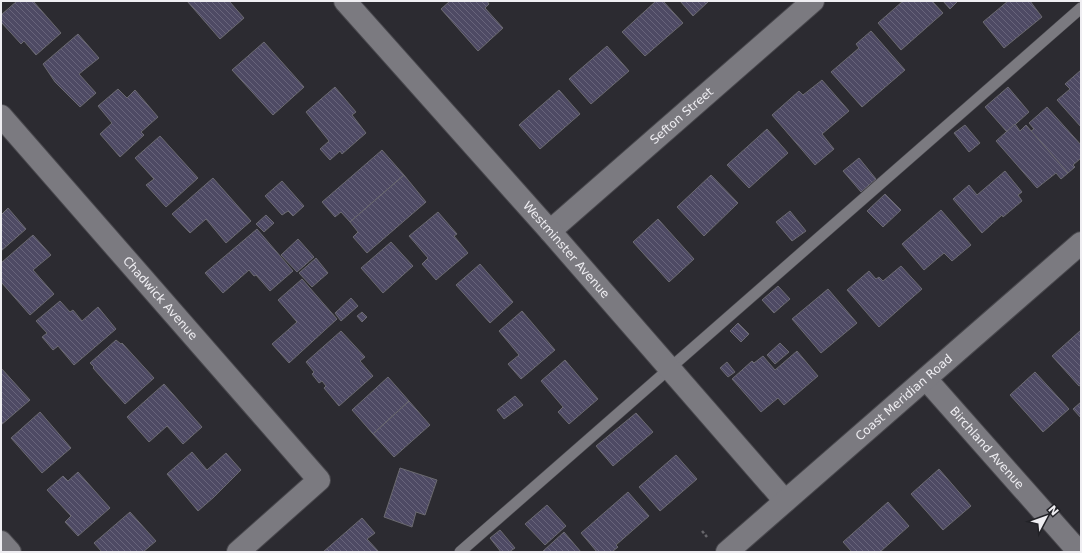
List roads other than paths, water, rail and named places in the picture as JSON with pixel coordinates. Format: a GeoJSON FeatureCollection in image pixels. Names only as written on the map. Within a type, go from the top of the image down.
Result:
{"type":"FeatureCollection","features":[{"type":"Feature","properties":{"kind":"street","name":"Westminster Avenue"},"geometry":{"type":"LineString","coordinates":[[345,1],[550,231],[785,501]]}},
{"type":"Feature","properties":{"kind":"street","name":"Sefton Street"},"geometry":{"type":"LineString","coordinates":[[550,231],[813,1]]}},
{"type":"Feature","properties":{"kind":"street","name":"Chadwick Avenue"},"geometry":{"type":"LineString","coordinates":[[1,116],[319,480],[238,552]]}},
{"type":"Feature","properties":{"kind":"street","name":"Coast Meridian Road"},"geometry":{"type":"LineString","coordinates":[[727,552],[1081,242]]}},
{"type":"Feature","properties":{"kind":"street","name":"Birchland Avenue"},"geometry":{"type":"LineString","coordinates":[[926,379],[1079,552]]}},
{"type":"Feature","properties":{"kind":"street"},"geometry":{"type":"LineString","coordinates":[[1,542],[10,552]]}},
{"type":"Feature","properties":{"kind":"lane"},"geometry":{"type":"LineString","coordinates":[[460,552],[1081,8]]}}]}
